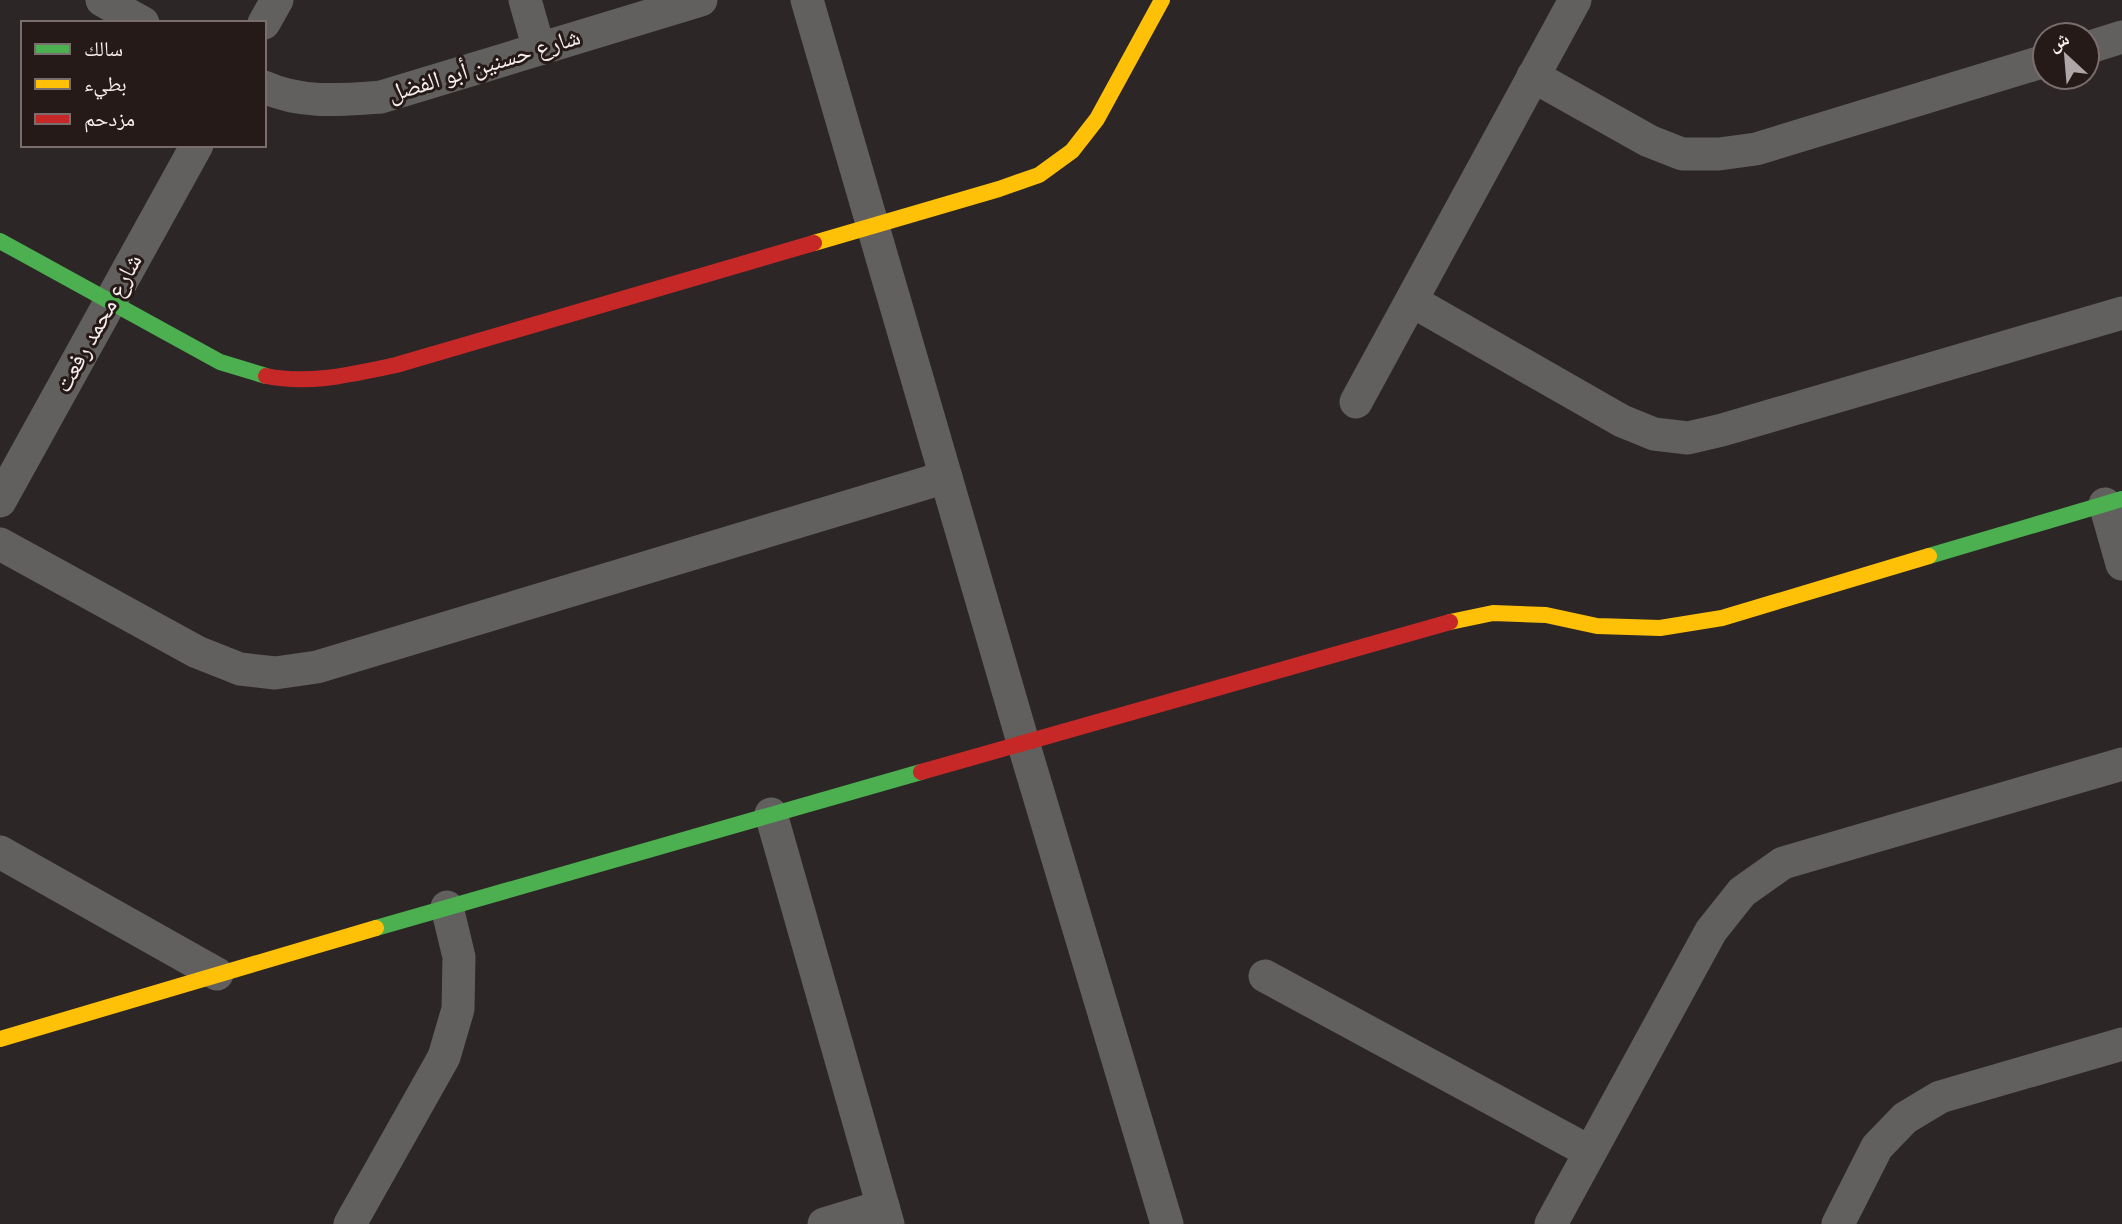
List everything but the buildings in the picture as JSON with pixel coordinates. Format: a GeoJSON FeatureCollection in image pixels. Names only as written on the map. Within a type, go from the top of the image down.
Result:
{"type":"FeatureCollection","features":[{"type":"Feature","properties":{"kind":"street"},"geometry":{"type":"LineString","coordinates":[[102,0],[139,21]]}},
{"type":"Feature","properties":{"kind":"street"},"geometry":{"type":"LineString","coordinates":[[265,21],[277,0]]}},
{"type":"Feature","properties":{"kind":"street"},"geometry":{"type":"LineString","coordinates":[[525,0],[539,49]]}},
{"type":"Feature","properties":{"kind":"street","name":"شارع حسنين أبو الفضل"},"geometry":{"type":"LineString","coordinates":[[266,88],[274,92],[327,102],[381,97],[701,0]]}},
{"type":"Feature","properties":{"kind":"street"},"geometry":{"type":"LineString","coordinates":[[807,0],[1023,742],[1169,1223]]}},
{"type":"Feature","properties":{"kind":"street"},"geometry":{"type":"LineString","coordinates":[[0,241],[220,362],[258,374],[302,380],[348,375],[396,365],[1039,175],[1072,151],[1097,119],[1162,0]]}},
{"type":"Feature","properties":{"kind":"street"},"geometry":{"type":"LineString","coordinates":[[1356,402],[1575,0]]}},
{"type":"Feature","properties":{"kind":"street"},"geometry":{"type":"LineString","coordinates":[[2101,44],[2122,37]]}},
{"type":"Feature","properties":{"kind":"street"},"geometry":{"type":"LineString","coordinates":[[1534,76],[1649,141],[1682,154],[1719,154],[1756,149],[2031,65]]}},
{"type":"Feature","properties":{"kind":"street","name":"شارع محمد رفعت"},"geometry":{"type":"LineString","coordinates":[[0,500],[196,147]]}},
{"type":"Feature","properties":{"kind":"street"},"geometry":{"type":"LineString","coordinates":[[1412,301],[1622,421],[1654,435],[1688,438],[2122,313]]}},
{"type":"Feature","properties":{"kind":"street"},"geometry":{"type":"LineString","coordinates":[[0,544],[197,652],[240,669],[275,673],[317,667],[946,477]]}},
{"type":"Feature","properties":{"kind":"street"},"geometry":{"type":"LineString","coordinates":[[0,1039],[447,907],[1442,623],[1493,613],[1546,615],[1597,626],[1660,628],[1722,618],[2113,501],[2122,564]]}},
{"type":"Feature","properties":{"kind":"street"},"geometry":{"type":"LineString","coordinates":[[1551,1224],[1710,931],[1742,892],[1783,863],[2122,764]]}},
{"type":"Feature","properties":{"kind":"street"},"geometry":{"type":"LineString","coordinates":[[771,814],[885,1215],[824,1224]]}},
{"type":"Feature","properties":{"kind":"street"},"geometry":{"type":"LineString","coordinates":[[0,852],[217,974]]}},
{"type":"Feature","properties":{"kind":"street"},"geometry":{"type":"LineString","coordinates":[[350,1224],[444,1058],[458,1009],[459,957],[447,907]]}},
{"type":"Feature","properties":{"kind":"street"},"geometry":{"type":"LineString","coordinates":[[1265,976],[1590,1152]]}},
{"type":"Feature","properties":{"kind":"street"},"geometry":{"type":"LineString","coordinates":[[1838,1224],[1877,1147],[1905,1118],[1940,1097],[2122,1044]]}},
{"type":"Feature","properties":{"kind":"traffic: fast"},"geometry":{"type":"LineString","coordinates":[[0,241],[220,362],[266,376]]}},
{"type":"Feature","properties":{"kind":"traffic: fast"},"geometry":{"type":"LineString","coordinates":[[1929,556],[2122,499]]}},
{"type":"Feature","properties":{"kind":"traffic: fast"},"geometry":{"type":"LineString","coordinates":[[376,928],[921,772]]}},
{"type":"Feature","properties":{"kind":"traffic: slow"},"geometry":{"type":"LineString","coordinates":[[814,243],[1039,175],[1072,151],[1097,119],[1162,0]]}},
{"type":"Feature","properties":{"kind":"traffic: slow"},"geometry":{"type":"LineString","coordinates":[[1450,622],[1493,613],[1546,615],[1597,626],[1660,628],[1722,618],[1929,556]]}},
{"type":"Feature","properties":{"kind":"traffic: slow"},"geometry":{"type":"LineString","coordinates":[[0,1039],[376,928]]}},
{"type":"Feature","properties":{"kind":"traffic: jam"},"geometry":{"type":"LineString","coordinates":[[266,376],[315,379],[396,365],[814,243]]}},
{"type":"Feature","properties":{"kind":"traffic: jam"},"geometry":{"type":"LineString","coordinates":[[921,772],[1450,622]]}}]}
